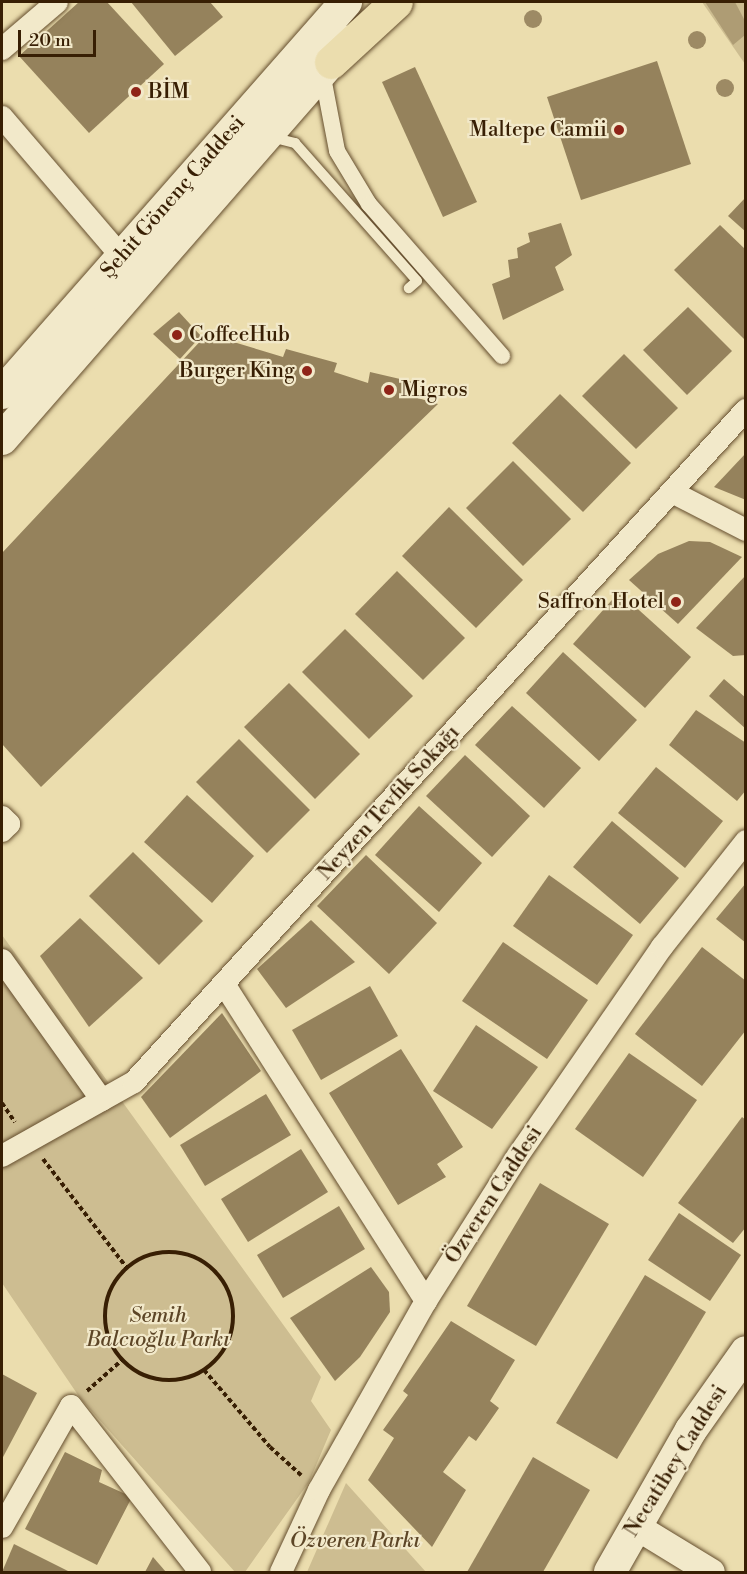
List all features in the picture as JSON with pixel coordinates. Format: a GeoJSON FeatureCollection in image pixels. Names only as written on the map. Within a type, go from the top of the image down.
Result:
{"type":"FeatureCollection","features":[{"type":"Feature","properties":{"kind":"main road","name":"Şehit Gönenç Caddesi"},"geometry":{"type":"LineString","coordinates":[[2,393],[346,2]]}},
{"type":"Feature","properties":{"kind":"main road","name":"Şehit Gönenç Caddesi"},"geometry":{"type":"LineString","coordinates":[[2,439],[382,2]]}},
{"type":"Feature","properties":{"kind":"main road"},"geometry":{"type":"LineString","coordinates":[[326,67],[396,2]]}},
{"type":"Feature","properties":{"kind":"main road","name":"Necatibey Caddesi"},"geometry":{"type":"LineString","coordinates":[[610,1572],[634,1525],[692,1430],[746,1352]]}},
{"type":"Feature","properties":{"kind":"street"},"geometry":{"type":"LineString","coordinates":[[2,49],[57,2]]}},
{"type":"Feature","properties":{"kind":"street"},"geometry":{"type":"LineString","coordinates":[[326,67],[337,151],[369,204],[502,357]]}},
{"type":"Feature","properties":{"kind":"street"},"geometry":{"type":"LineString","coordinates":[[2,117],[121,256]]}},
{"type":"Feature","properties":{"kind":"street","name":"Neyzen Tevfik Sokağı"},"geometry":{"type":"LineString","coordinates":[[2,1156],[134,1082],[746,410]]}},
{"type":"Feature","properties":{"kind":"street"},"geometry":{"type":"LineString","coordinates":[[672,492],[746,530]]}},
{"type":"Feature","properties":{"kind":"street"},"geometry":{"type":"LineString","coordinates":[[2,817],[9,824],[2,831]]}},
{"type":"Feature","properties":{"kind":"street","name":"Özveren Caddesi"},"geometry":{"type":"LineString","coordinates":[[281,1572],[319,1490],[426,1301],[515,1160],[662,947],[746,841]]}},
{"type":"Feature","properties":{"kind":"street"},"geometry":{"type":"LineString","coordinates":[[2,960],[102,1100]]}},
{"type":"Feature","properties":{"kind":"street"},"geometry":{"type":"LineString","coordinates":[[224,984],[426,1301]]}},
{"type":"Feature","properties":{"kind":"street"},"geometry":{"type":"LineString","coordinates":[[2,1527],[71,1406],[200,1572]]}},
{"type":"Feature","properties":{"kind":"street"},"geometry":{"type":"LineString","coordinates":[[634,1525],[711,1572]]}},
{"type":"Feature","properties":{"kind":"lane"},"geometry":{"type":"LineString","coordinates":[[265,135],[295,144],[417,281],[409,288]]}},
{"type":"Feature","properties":{"kind":"path"},"geometry":{"type":"LineString","coordinates":[[2,1103],[127,1268]]}},
{"type":"Feature","properties":{"kind":"path"},"geometry":{"type":"LineString","coordinates":[[165,1252],[186,1254],[205,1263],[220,1277],[230,1296],[233,1317],[230,1337],[220,1356],[204,1370],[185,1378],[164,1380],[143,1374],[123,1359],[112,1346],[105,1325],[106,1305],[113,1284],[127,1268],[144,1257],[165,1252]]}},
{"type":"Feature","properties":{"kind":"path"},"geometry":{"type":"LineString","coordinates":[[71,1406],[123,1359]]}},
{"type":"Feature","properties":{"kind":"path"},"geometry":{"type":"LineString","coordinates":[[204,1370],[270,1447],[319,1490]]}},
{"type":"Feature","properties":{"kind":"green space"},"geometry":{"type":"Polygon","coordinates":[[[702,2],[745,2],[745,64],[702,2]]]}},
{"type":"Feature","properties":{"kind":"green space","name":"Semih Balcıoğlu Parkı"},"geometry":{"type":"Polygon","coordinates":[[[2,935],[321,1377],[311,1401],[331,1430],[309,1482],[245,1572],[235,1572],[80,1398],[2,1283],[2,935]]]}},
{"type":"Feature","properties":{"kind":"green space","name":"Özveren Parkı"},"geometry":{"type":"Polygon","coordinates":[[[346,1483],[426,1572],[307,1572],[346,1483]]]}},
{"type":"Feature","properties":{"kind":"shaded area"},"geometry":{"type":"Polygon","coordinates":[[[705,2],[735,2],[745,21],[745,35],[733,45],[705,2]]]}},
{"type":"Feature","properties":{"kind":"building"},"geometry":{"type":"Polygon","coordinates":[[[79,2],[107,2],[164,64],[89,133],[19,56],[79,2]]]}},
{"type":"Feature","properties":{"kind":"building"},"geometry":{"type":"Polygon","coordinates":[[[131,2],[210,2],[223,17],[175,56],[131,2]]]}},
{"type":"Feature","properties":{"kind":"building","name":"Maltepe Camii"},"geometry":{"type":"Polygon","coordinates":[[[657,61],[691,164],[581,200],[547,97],[657,61]]]}},
{"type":"Feature","properties":{"kind":"building"},"geometry":{"type":"Polygon","coordinates":[[[415,67],[477,202],[443,217],[382,82],[415,67]]]}},
{"type":"Feature","properties":{"kind":"building"},"geometry":{"type":"Polygon","coordinates":[[[746,197],[746,232],[728,216],[746,197]]]}},
{"type":"Feature","properties":{"kind":"building"},"geometry":{"type":"Polygon","coordinates":[[[561,223],[572,255],[555,267],[564,290],[503,320],[492,284],[510,277],[508,260],[518,258],[517,248],[530,242],[528,233],[561,223]]]}},
{"type":"Feature","properties":{"kind":"building"},"geometry":{"type":"Polygon","coordinates":[[[720,225],[746,250],[744,339],[674,270],[720,225]]]}},
{"type":"Feature","properties":{"kind":"building"},"geometry":{"type":"Polygon","coordinates":[[[688,307],[732,351],[687,395],[643,350],[688,307]]]}},
{"type":"Feature","properties":{"kind":"building","name":"CoffeeHub"},"geometry":{"type":"Polygon","coordinates":[[[179,312],[201,336],[180,359],[153,334],[179,312]]]}},
{"type":"Feature","properties":{"kind":"building"},"geometry":{"type":"Polygon","coordinates":[[[207,334],[283,357],[286,349],[337,363],[334,372],[368,383],[370,372],[413,382],[411,396],[438,404],[41,787],[2,744],[2,553],[207,334]]]}},
{"type":"Feature","properties":{"kind":"building"},"geometry":{"type":"Polygon","coordinates":[[[624,354],[678,408],[636,449],[582,396],[624,354]]]}},
{"type":"Feature","properties":{"kind":"building"},"geometry":{"type":"Polygon","coordinates":[[[560,394],[631,463],[583,512],[512,443],[560,394]]]}},
{"type":"Feature","properties":{"kind":"building"},"geometry":{"type":"Polygon","coordinates":[[[746,453],[746,500],[714,487],[746,453]]]}},
{"type":"Feature","properties":{"kind":"building"},"geometry":{"type":"Polygon","coordinates":[[[513,461],[571,519],[523,566],[466,508],[513,461]]]}},
{"type":"Feature","properties":{"kind":"building"},"geometry":{"type":"Polygon","coordinates":[[[449,507],[523,580],[476,628],[402,556],[449,507]]]}},
{"type":"Feature","properties":{"kind":"building","name":"Saffron Hotel"},"geometry":{"type":"Polygon","coordinates":[[[689,541],[710,542],[742,557],[678,624],[629,580],[658,554],[689,541]]]}},
{"type":"Feature","properties":{"kind":"building"},"geometry":{"type":"Polygon","coordinates":[[[397,571],[465,638],[423,680],[355,614],[397,571]]]}},
{"type":"Feature","properties":{"kind":"building"},"geometry":{"type":"Polygon","coordinates":[[[746,575],[746,655],[733,656],[696,628],[746,575]]]}},
{"type":"Feature","properties":{"kind":"building"},"geometry":{"type":"Polygon","coordinates":[[[619,592],[691,657],[645,708],[573,644],[619,592]]]}},
{"type":"Feature","properties":{"kind":"building"},"geometry":{"type":"Polygon","coordinates":[[[345,629],[413,696],[369,739],[302,672],[345,629]]]}},
{"type":"Feature","properties":{"kind":"building"},"geometry":{"type":"Polygon","coordinates":[[[563,652],[637,720],[599,761],[526,693],[563,652]]]}},
{"type":"Feature","properties":{"kind":"building"},"geometry":{"type":"Polygon","coordinates":[[[724,679],[746,698],[746,729],[709,696],[724,679]]]}},
{"type":"Feature","properties":{"kind":"building"},"geometry":{"type":"Polygon","coordinates":[[[289,683],[360,754],[315,799],[244,727],[289,683]]]}},
{"type":"Feature","properties":{"kind":"building"},"geometry":{"type":"Polygon","coordinates":[[[512,706],[581,768],[544,808],[475,745],[512,706]]]}},
{"type":"Feature","properties":{"kind":"building"},"geometry":{"type":"Polygon","coordinates":[[[696,710],[746,743],[746,790],[737,801],[669,745],[696,710]]]}},
{"type":"Feature","properties":{"kind":"building"},"geometry":{"type":"Polygon","coordinates":[[[239,739],[310,810],[267,853],[196,782],[239,739]]]}},
{"type":"Feature","properties":{"kind":"building"},"geometry":{"type":"Polygon","coordinates":[[[465,755],[530,816],[492,857],[426,796],[465,755]]]}},
{"type":"Feature","properties":{"kind":"building"},"geometry":{"type":"Polygon","coordinates":[[[656,767],[723,821],[685,868],[618,813],[656,767]]]}},
{"type":"Feature","properties":{"kind":"building"},"geometry":{"type":"Polygon","coordinates":[[[187,795],[254,856],[212,903],[144,842],[187,795]]]}},
{"type":"Feature","properties":{"kind":"building"},"geometry":{"type":"Polygon","coordinates":[[[419,806],[482,863],[439,912],[375,855],[419,806]]]}},
{"type":"Feature","properties":{"kind":"building"},"geometry":{"type":"Polygon","coordinates":[[[612,821],[679,878],[640,924],[573,867],[612,821]]]}},
{"type":"Feature","properties":{"kind":"building"},"geometry":{"type":"Polygon","coordinates":[[[133,852],[203,921],[159,965],[89,896],[133,852]]]}},
{"type":"Feature","properties":{"kind":"building"},"geometry":{"type":"Polygon","coordinates":[[[366,855],[437,923],[389,974],[317,906],[366,855]]]}},
{"type":"Feature","properties":{"kind":"building"},"geometry":{"type":"Polygon","coordinates":[[[549,875],[633,935],[597,985],[513,926],[549,875]]]}},
{"type":"Feature","properties":{"kind":"building"},"geometry":{"type":"Polygon","coordinates":[[[746,883],[746,943],[716,919],[746,883]]]}},
{"type":"Feature","properties":{"kind":"building"},"geometry":{"type":"Polygon","coordinates":[[[80,918],[143,978],[89,1027],[40,956],[80,918]]]}},
{"type":"Feature","properties":{"kind":"building"},"geometry":{"type":"Polygon","coordinates":[[[311,920],[355,962],[286,1008],[257,969],[311,920]]]}},
{"type":"Feature","properties":{"kind":"building"},"geometry":{"type":"Polygon","coordinates":[[[503,942],[588,1000],[547,1059],[462,1001],[503,942]]]}},
{"type":"Feature","properties":{"kind":"building"},"geometry":{"type":"Polygon","coordinates":[[[702,947],[746,981],[746,1030],[702,1086],[635,1034],[702,947]]]}},
{"type":"Feature","properties":{"kind":"building"},"geometry":{"type":"Polygon","coordinates":[[[370,986],[398,1036],[321,1080],[292,1030],[370,986]]]}},
{"type":"Feature","properties":{"kind":"building"},"geometry":{"type":"Polygon","coordinates":[[[222,1013],[261,1071],[170,1138],[141,1097],[222,1013]]]}},
{"type":"Feature","properties":{"kind":"building"},"geometry":{"type":"Polygon","coordinates":[[[476,1025],[538,1067],[492,1129],[433,1091],[476,1025]]]}},
{"type":"Feature","properties":{"kind":"building"},"geometry":{"type":"Polygon","coordinates":[[[401,1049],[463,1147],[437,1164],[446,1177],[398,1205],[329,1093],[401,1049]]]}},
{"type":"Feature","properties":{"kind":"building"},"geometry":{"type":"Polygon","coordinates":[[[629,1053],[697,1100],[643,1177],[575,1129],[629,1053]]]}},
{"type":"Feature","properties":{"kind":"building"},"geometry":{"type":"Polygon","coordinates":[[[266,1094],[291,1135],[205,1186],[180,1145],[266,1094]]]}},
{"type":"Feature","properties":{"kind":"building"},"geometry":{"type":"Polygon","coordinates":[[[742,1117],[746,1120],[746,1227],[733,1243],[678,1203],[742,1117]]]}},
{"type":"Feature","properties":{"kind":"building"},"geometry":{"type":"Polygon","coordinates":[[[301,1149],[328,1192],[248,1242],[221,1199],[301,1149]]]}},
{"type":"Feature","properties":{"kind":"building"},"geometry":{"type":"Polygon","coordinates":[[[540,1183],[609,1224],[536,1346],[467,1306],[540,1183]]]}},
{"type":"Feature","properties":{"kind":"building"},"geometry":{"type":"Polygon","coordinates":[[[339,1206],[365,1249],[283,1298],[257,1255],[339,1206]]]}},
{"type":"Feature","properties":{"kind":"building"},"geometry":{"type":"Polygon","coordinates":[[[679,1213],[741,1255],[710,1301],[648,1260],[679,1213]]]}},
{"type":"Feature","properties":{"kind":"building"},"geometry":{"type":"Polygon","coordinates":[[[371,1267],[389,1292],[390,1312],[360,1357],[335,1381],[290,1318],[371,1267]]]}},
{"type":"Feature","properties":{"kind":"building"},"geometry":{"type":"Polygon","coordinates":[[[645,1275],[706,1312],[617,1459],[556,1423],[645,1275]]]}},
{"type":"Feature","properties":{"kind":"building"},"geometry":{"type":"Polygon","coordinates":[[[451,1321],[515,1360],[490,1401],[499,1408],[476,1441],[469,1436],[443,1472],[466,1490],[432,1547],[368,1480],[394,1438],[383,1430],[408,1395],[403,1391],[451,1321]]]}},
{"type":"Feature","properties":{"kind":"building"},"geometry":{"type":"Polygon","coordinates":[[[2,1374],[37,1393],[2,1459],[2,1374]]]}},
{"type":"Feature","properties":{"kind":"building"},"geometry":{"type":"Polygon","coordinates":[[[65,1452],[102,1470],[99,1482],[132,1497],[97,1565],[25,1529],[65,1452]]]}},
{"type":"Feature","properties":{"kind":"building"},"geometry":{"type":"Polygon","coordinates":[[[533,1457],[590,1490],[543,1572],[467,1572],[533,1457]]]}},
{"type":"Feature","properties":{"kind":"building"},"geometry":{"type":"Polygon","coordinates":[[[14,1544],[70,1572],[2,1572],[14,1544]]]}},
{"type":"Feature","properties":{"kind":"building"},"geometry":{"type":"Polygon","coordinates":[[[153,1557],[166,1572],[145,1572],[153,1557]]]}},
{"type":"Feature","properties":{"kind":"place","name":"BİM"},"geometry":{"type":"Point","coordinates":[136,92]}},
{"type":"Feature","properties":{"kind":"place","name":"Maltepe Camii"},"geometry":{"type":"Point","coordinates":[619,130]}},
{"type":"Feature","properties":{"kind":"place","name":"CoffeeHub"},"geometry":{"type":"Point","coordinates":[177,335]}},
{"type":"Feature","properties":{"kind":"place","name":"Burger King"},"geometry":{"type":"Point","coordinates":[307,371]}},
{"type":"Feature","properties":{"kind":"place","name":"Migros"},"geometry":{"type":"Point","coordinates":[389,390]}},
{"type":"Feature","properties":{"kind":"place","name":"Saffron Hotel"},"geometry":{"type":"Point","coordinates":[676,602]}}]}
